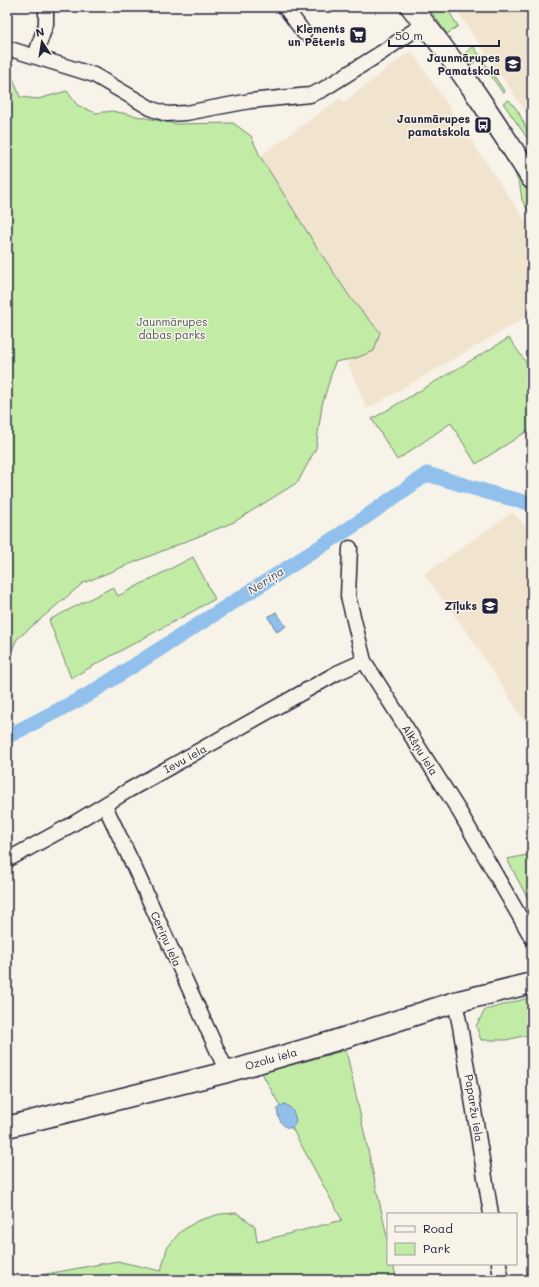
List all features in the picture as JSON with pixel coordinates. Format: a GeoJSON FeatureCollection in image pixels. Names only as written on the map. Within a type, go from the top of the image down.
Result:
{"type":"FeatureCollection","features":[{"type":"Feature","properties":{"kind":"main road"},"geometry":{"type":"LineString","coordinates":[[411,7],[425,24],[486,109],[532,179]]}},
{"type":"Feature","properties":{"kind":"main road","name":"Ozolu iela"},"geometry":{"type":"LineString","coordinates":[[7,1127],[227,1072],[334,1041],[455,1002],[532,983]]}},
{"type":"Feature","properties":{"kind":"street"},"geometry":{"type":"LineString","coordinates":[[35,56],[46,24],[46,7]]}},
{"type":"Feature","properties":{"kind":"street"},"geometry":{"type":"LineString","coordinates":[[285,7],[304,33]]}},
{"type":"Feature","properties":{"kind":"street"},"geometry":{"type":"LineString","coordinates":[[7,48],[94,75],[152,109],[167,114],[186,113],[250,101],[310,96],[322,90],[425,24]]}},
{"type":"Feature","properties":{"kind":"street","name":"Alkšņu iela"},"geometry":{"type":"LineString","coordinates":[[350,548],[348,596],[364,661],[459,811],[532,938]]}},
{"type":"Feature","properties":{"kind":"street","name":"Ievu iela"},"geometry":{"type":"LineString","coordinates":[[7,860],[105,806],[129,790],[331,676],[364,661]]}},
{"type":"Feature","properties":{"kind":"street","name":"Ceriņu iela"},"geometry":{"type":"LineString","coordinates":[[105,806],[227,1072]]}},
{"type":"Feature","properties":{"kind":"street","name":"Paparžu iela"},"geometry":{"type":"LineString","coordinates":[[455,1002],[491,1213]]}},
{"type":"Feature","properties":{"kind":"street"},"geometry":{"type":"LineString","coordinates":[[499,1265],[502,1280]]}},
{"type":"Feature","properties":{"kind":"shaded area","name":"Jaunmārupes Pamatskola"},"geometry":{"type":"Polygon","coordinates":[[[454,7],[532,7],[532,121],[454,7]]]}},
{"type":"Feature","properties":{"kind":"shaded area"},"geometry":{"type":"Polygon","coordinates":[[[411,50],[532,231],[532,314],[367,409],[260,156],[340,98],[344,102],[411,50]]]}},
{"type":"Feature","properties":{"kind":"shaded area","name":"Zīļuks"},"geometry":{"type":"Polygon","coordinates":[[[513,512],[532,534],[532,733],[471,638],[424,574],[513,512]]]}},
{"type":"Feature","properties":{"kind":"green space"},"geometry":{"type":"Polygon","coordinates":[[[428,7],[446,7],[458,26],[447,34],[428,7]]]}},
{"type":"Feature","properties":{"kind":"green space"},"geometry":{"type":"Polygon","coordinates":[[[473,46],[505,92],[503,93],[479,59],[469,66],[463,55],[473,46]]]}},
{"type":"Feature","properties":{"kind":"green space","name":"Jaunmārupes dabas parks"},"geometry":{"type":"Polygon","coordinates":[[[7,71],[12,75],[20,97],[38,99],[67,91],[77,105],[96,113],[112,111],[176,124],[233,123],[251,136],[260,156],[316,246],[352,300],[380,332],[374,351],[356,358],[335,362],[322,405],[316,448],[298,482],[234,522],[83,583],[17,639],[7,661],[7,71]]]}},
{"type":"Feature","properties":{"kind":"green space"},"geometry":{"type":"Polygon","coordinates":[[[509,100],[518,111],[532,140],[532,160],[529,156],[530,142],[503,103],[509,100]]]}},
{"type":"Feature","properties":{"kind":"green space"},"geometry":{"type":"Polygon","coordinates":[[[502,143],[532,191],[532,218],[522,200],[520,186],[514,171],[498,146],[502,143]]]}},
{"type":"Feature","properties":{"kind":"green space"},"geometry":{"type":"Polygon","coordinates":[[[509,338],[532,371],[532,428],[476,464],[451,423],[397,460],[372,419],[509,338]]]}},
{"type":"Feature","properties":{"kind":"green space"},"geometry":{"type":"Polygon","coordinates":[[[193,557],[215,599],[71,678],[49,620],[113,587],[118,596],[193,557]]]}},
{"type":"Feature","properties":{"kind":"green space"},"geometry":{"type":"Polygon","coordinates":[[[532,854],[532,907],[507,859],[532,854]]]}},
{"type":"Feature","properties":{"kind":"green space"},"geometry":{"type":"Polygon","coordinates":[[[532,997],[532,1034],[506,1040],[481,1040],[476,1026],[485,1010],[532,997]]]}},
{"type":"Feature","properties":{"kind":"green space"},"geometry":{"type":"Polygon","coordinates":[[[346,1050],[387,1236],[387,1265],[393,1265],[397,1280],[14,1280],[117,1261],[161,1271],[167,1248],[180,1232],[197,1221],[220,1214],[237,1213],[255,1226],[257,1242],[342,1220],[262,1073],[346,1050]]]}},
{"type":"Feature","properties":{"kind":"water"},"geometry":{"type":"Polygon","coordinates":[[[276,612],[286,626],[277,632],[268,617],[276,612]]]}},
{"type":"Feature","properties":{"kind":"water"},"geometry":{"type":"Polygon","coordinates":[[[284,1104],[293,1111],[295,1116],[296,1122],[292,1128],[283,1125],[278,1116],[277,1109],[284,1104]]]}},
{"type":"Feature","properties":{"kind":"waterway","name":"Neriņa"},"geometry":{"type":"LineString","coordinates":[[7,735],[12,734],[86,696],[350,528],[427,474],[497,495],[529,503],[532,502]]}},
{"type":"Feature","properties":{"kind":"place","name":"Klements un Pēteris"},"geometry":{"type":"Point","coordinates":[358,35]}},
{"type":"Feature","properties":{"kind":"place","name":"Jaunmārupes Pamatskola"},"geometry":{"type":"Point","coordinates":[513,64]}},
{"type":"Feature","properties":{"kind":"place","name":"Jaunmārupes pamatskola"},"geometry":{"type":"Point","coordinates":[483,125]}},
{"type":"Feature","properties":{"kind":"place","name":"Zīļuks"},"geometry":{"type":"Point","coordinates":[490,606]}}]}
